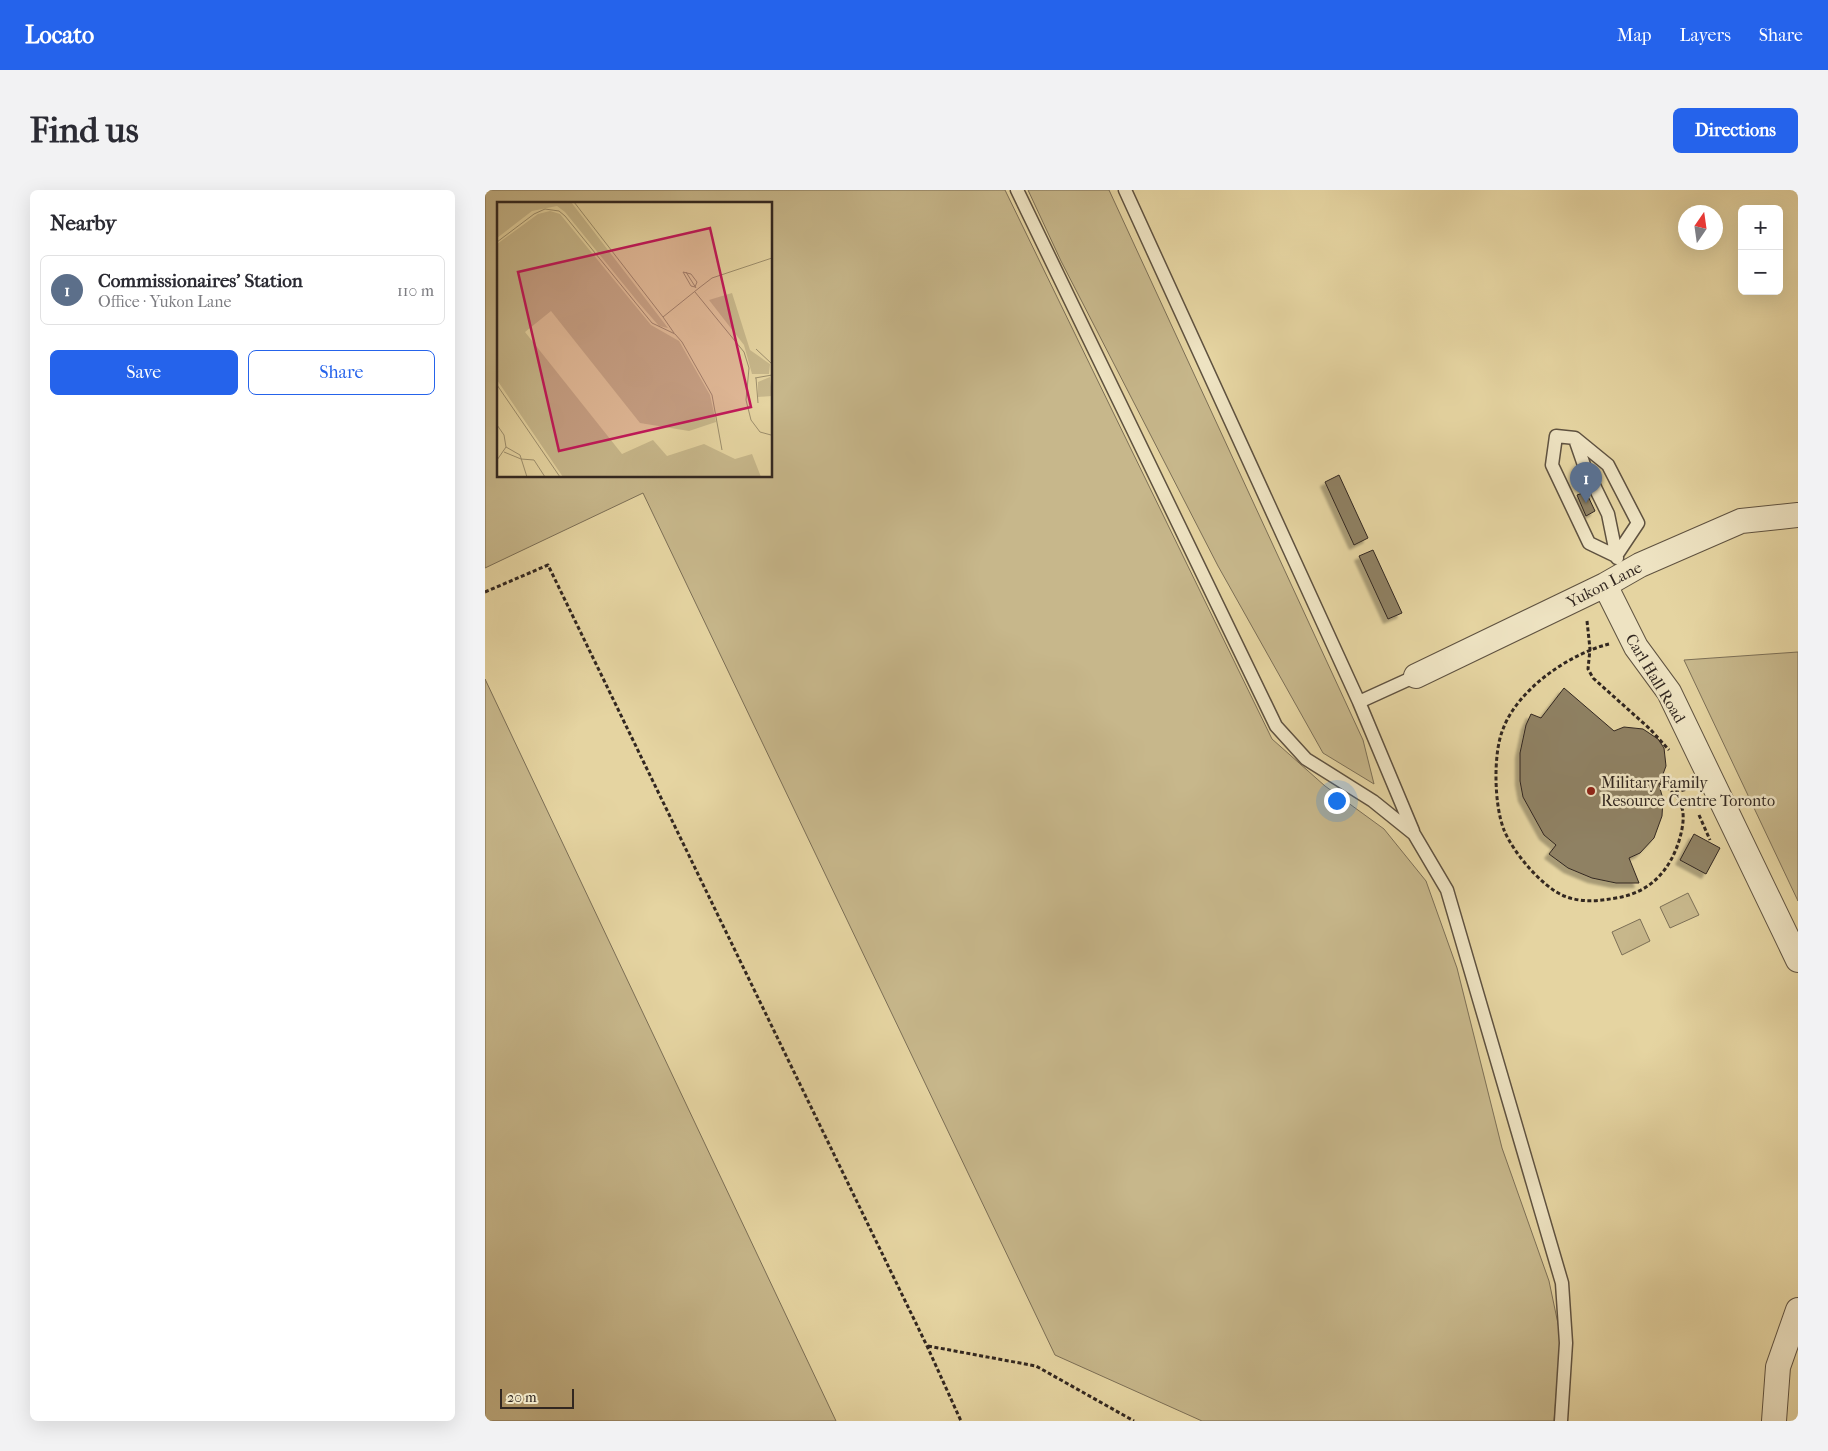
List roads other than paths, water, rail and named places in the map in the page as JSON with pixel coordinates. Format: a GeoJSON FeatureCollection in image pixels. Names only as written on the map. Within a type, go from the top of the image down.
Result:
{"type":"FeatureCollection","features":[{"type":"Feature","properties":{"kind":"street","name":"Yukon Lane"},"geometry":{"type":"LineString","coordinates":[[1416,676],[1615,572],[1741,520],[1798,515]]}},
{"type":"Feature","properties":{"kind":"street","name":"Carl Hall Road"},"geometry":{"type":"LineString","coordinates":[[1615,572],[1631,639],[1669,692],[1798,960]]}},
{"type":"Feature","properties":{"kind":"street"},"geometry":{"type":"LineString","coordinates":[[1774,1421],[1777,1367],[1798,1310]]}},
{"type":"Feature","properties":{"kind":"lane"},"geometry":{"type":"LineString","coordinates":[[1017,190],[1276,726],[1306,759],[1373,801],[1414,834]]}},
{"type":"Feature","properties":{"kind":"lane"},"geometry":{"type":"LineString","coordinates":[[1125,190],[1359,702],[1414,834],[1447,890],[1562,1283],[1566,1343],[1561,1421]]}},
{"type":"Feature","properties":{"kind":"lane"},"geometry":{"type":"LineString","coordinates":[[1556,436],[1575,438],[1608,464],[1638,523],[1615,572],[1589,543],[1552,465],[1556,436]]}},
{"type":"Feature","properties":{"kind":"lane"},"geometry":{"type":"LineString","coordinates":[[1575,438],[1583,465],[1608,514],[1615,572]]}},
{"type":"Feature","properties":{"kind":"lane"},"geometry":{"type":"LineString","coordinates":[[1359,702],[1416,676]]}},
{"type":"Feature","properties":{"kind":"place","name":"Commissionaires' Station"},"geometry":{"type":"Point","coordinates":[1586,503]}},
{"type":"Feature","properties":{"kind":"place","name":"Military Family Resource Centre Toronto"},"geometry":{"type":"Point","coordinates":[1591,791]}}]}
